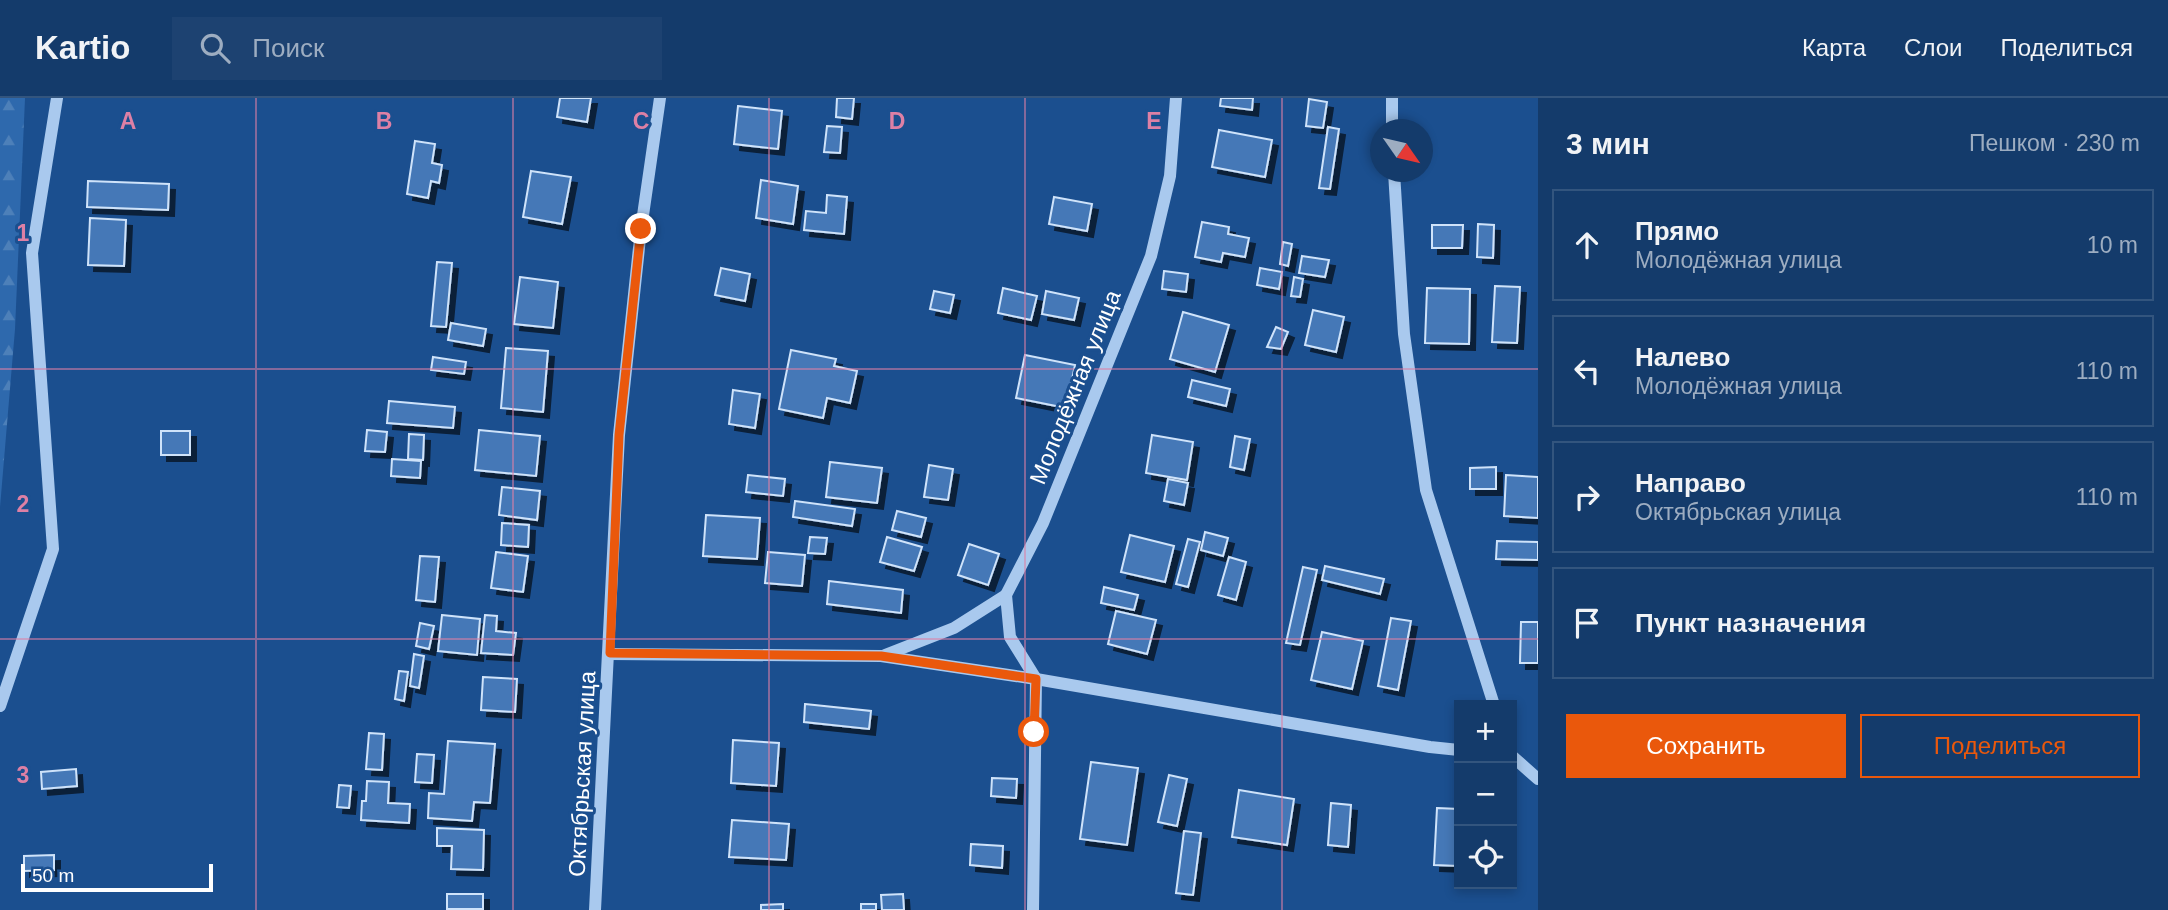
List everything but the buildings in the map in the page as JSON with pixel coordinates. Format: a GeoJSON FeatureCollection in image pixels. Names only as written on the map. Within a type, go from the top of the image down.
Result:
{"type":"FeatureCollection","features":[{"type":"Feature","properties":{"kind":"street"},"geometry":{"type":"LineString","coordinates":[[0,706],[52,549],[32,253],[57,98]]}},
{"type":"Feature","properties":{"kind":"street","name":"Октябрьская улица"},"geometry":{"type":"LineString","coordinates":[[595,910],[619,435],[641,229],[660,98]]}},
{"type":"Feature","properties":{"kind":"street","name":"Молодёжная улица"},"geometry":{"type":"LineString","coordinates":[[1006,595],[1044,523],[1151,257],[1170,176],[1176,98]]}},
{"type":"Feature","properties":{"kind":"street"},"geometry":{"type":"LineString","coordinates":[[1392,98],[1392,119]]}},
{"type":"Feature","properties":{"kind":"street"},"geometry":{"type":"LineString","coordinates":[[1395,182],[1404,334],[1426,491],[1492,700]]}},
{"type":"Feature","properties":{"kind":"street"},"geometry":{"type":"LineString","coordinates":[[881,656],[954,628],[1006,595],[1010,636],[1036,679],[1033,910]]}},
{"type":"Feature","properties":{"kind":"street"},"geometry":{"type":"LineString","coordinates":[[610,653],[881,656],[1036,679],[1454,749]]}},
{"type":"Feature","properties":{"kind":"street"},"geometry":{"type":"LineString","coordinates":[[1517,760],[1538,779]]}},
{"type":"Feature","properties":{"kind":"green space"},"geometry":{"type":"Polygon","coordinates":[[[0,98],[25,98],[15,329],[0,507],[0,98]]]}},
{"type":"Feature","properties":{"kind":"route"},"geometry":{"type":"LineString","coordinates":[[641,229],[619,435],[610,653],[881,656],[1036,679],[1034,732]]}}]}
